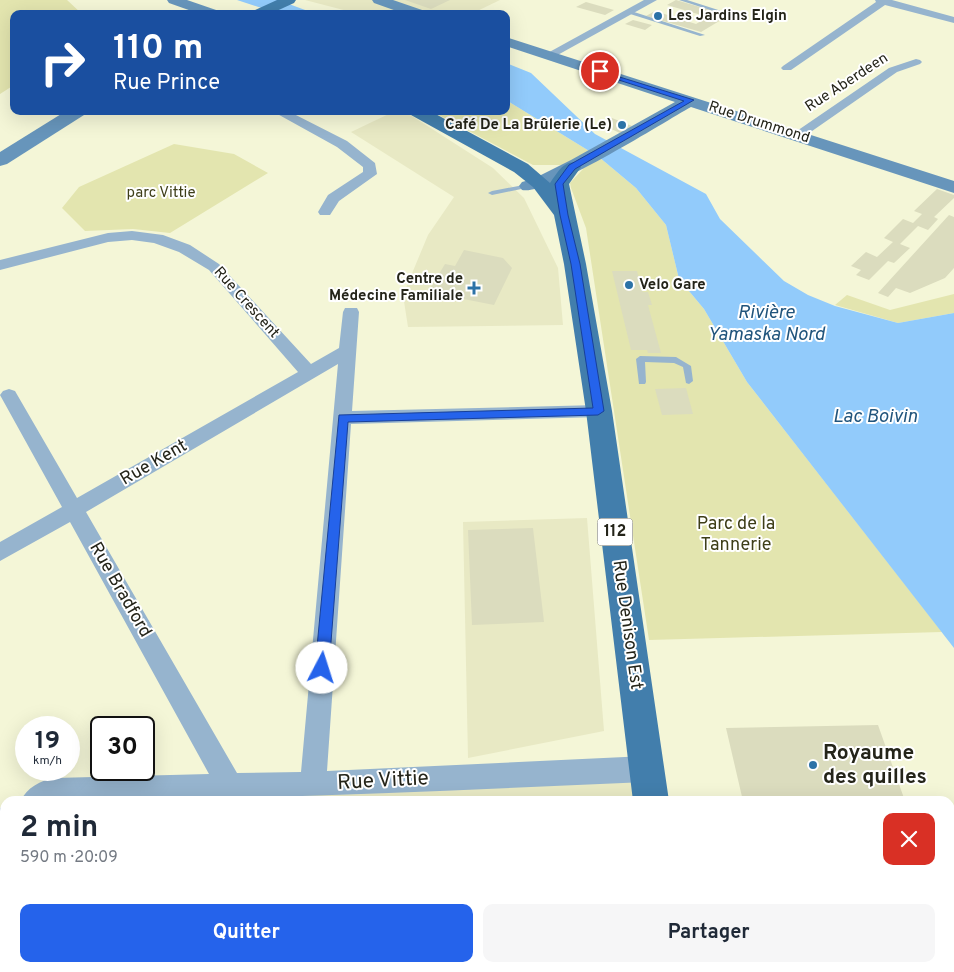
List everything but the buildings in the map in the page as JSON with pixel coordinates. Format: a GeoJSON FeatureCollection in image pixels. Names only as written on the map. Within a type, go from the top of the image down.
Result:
{"type":"FeatureCollection","features":[{"type":"Feature","properties":{"kind":"main road"},"geometry":{"type":"LineString","coordinates":[[267,10],[289,0]]}},
{"type":"Feature","properties":{"kind":"main road","name":"Rue Denison Est"},"geometry":{"type":"LineString","coordinates":[[424,115],[521,168],[534,185],[564,215],[573,256],[598,411],[650,796]]}},
{"type":"Feature","properties":{"kind":"main road"},"geometry":{"type":"LineString","coordinates":[[478,145],[534,185],[573,256]]}},
{"type":"Feature","properties":{"kind":"main road"},"geometry":{"type":"LineString","coordinates":[[521,168],[539,169],[575,165]]}},
{"type":"Feature","properties":{"kind":"main road"},"geometry":{"type":"LineString","coordinates":[[564,215],[559,184],[575,165]]}},
{"type":"Feature","properties":{"kind":"street"},"geometry":{"type":"LineString","coordinates":[[174,0],[203,10]]}},
{"type":"Feature","properties":{"kind":"street"},"geometry":{"type":"LineString","coordinates":[[379,0],[408,10]]}},
{"type":"Feature","properties":{"kind":"street"},"geometry":{"type":"LineString","coordinates":[[550,56],[652,0]]}},
{"type":"Feature","properties":{"kind":"street"},"geometry":{"type":"LineString","coordinates":[[787,68],[883,0],[954,20]]}},
{"type":"Feature","properties":{"kind":"street","name":"Rue Drummond"},"geometry":{"type":"LineString","coordinates":[[510,42],[954,187]]}},
{"type":"Feature","properties":{"kind":"street","name":"Rue Aberdeen"},"geometry":{"type":"LineString","coordinates":[[797,135],[893,70],[916,62]]}},
{"type":"Feature","properties":{"kind":"street"},"geometry":{"type":"LineString","coordinates":[[534,185],[621,140],[690,100]]}},
{"type":"Feature","properties":{"kind":"street"},"geometry":{"type":"LineString","coordinates":[[4,153],[71,115]]}},
{"type":"Feature","properties":{"kind":"street"},"geometry":{"type":"LineString","coordinates":[[286,115],[342,144],[370,166],[370,174],[333,198],[325,212]]}},
{"type":"Feature","properties":{"kind":"street","name":"Rue Crescent"},"geometry":{"type":"LineString","coordinates":[[0,265],[89,239],[116,235],[143,235],[167,241],[195,253],[214,267],[309,373]]}},
{"type":"Feature","properties":{"kind":"street"},"geometry":{"type":"LineString","coordinates":[[313,784],[351,312]]}},
{"type":"Feature","properties":{"kind":"street","name":"Rue Kent"},"geometry":{"type":"LineString","coordinates":[[0,552],[348,351]]}},
{"type":"Feature","properties":{"kind":"street","name":"Rue Bradford"},"geometry":{"type":"LineString","coordinates":[[9,395],[230,786]]}},
{"type":"Feature","properties":{"kind":"street"},"geometry":{"type":"LineString","coordinates":[[342,418],[598,411]]}},
{"type":"Feature","properties":{"kind":"street","name":"Rue Vittie"},"geometry":{"type":"LineString","coordinates":[[42,796],[49,792],[313,784],[646,769]]}},
{"type":"Feature","properties":{"kind":"lane"},"geometry":{"type":"LineString","coordinates":[[682,0],[734,16]]}},
{"type":"Feature","properties":{"kind":"lane"},"geometry":{"type":"LineString","coordinates":[[630,12],[702,35]]}},
{"type":"Feature","properties":{"kind":"lane"},"geometry":{"type":"LineString","coordinates":[[492,193],[534,185]]}},
{"type":"Feature","properties":{"kind":"lane"},"geometry":{"type":"LineString","coordinates":[[642,382],[640,359],[676,360],[687,366],[689,381]]}},
{"type":"Feature","properties":{"kind":"shaded area"},"geometry":{"type":"Polygon","coordinates":[[[305,0],[500,0],[479,10],[344,10],[305,0]]]}},
{"type":"Feature","properties":{"kind":"shaded area"},"geometry":{"type":"Polygon","coordinates":[[[387,115],[410,115],[493,168],[524,198],[558,268],[563,325],[408,327],[403,295],[428,235],[454,197],[351,132],[387,115]]]}},
{"type":"Feature","properties":{"kind":"shaded area"},"geometry":{"type":"Polygon","coordinates":[[[587,518],[604,731],[468,758],[463,522],[587,518]]]}},
{"type":"Feature","properties":{"kind":"shaded area"},"geometry":{"type":"Polygon","coordinates":[[[640,777],[642,796],[132,796],[640,777]]]}},
{"type":"Feature","properties":{"kind":"green space"},"geometry":{"type":"Polygon","coordinates":[[[0,0],[67,0],[78,10],[10,10],[10,88],[0,94],[0,0]]]}},
{"type":"Feature","properties":{"kind":"green space","name":"Parc de la Tannerie"},"geometry":{"type":"Polygon","coordinates":[[[510,102],[599,157],[636,188],[666,225],[679,279],[704,309],[747,382],[942,632],[649,640],[586,228],[570,183],[583,169],[572,165],[533,165],[439,115],[510,115],[510,102]]]}},
{"type":"Feature","properties":{"kind":"green space","name":"parc Vittie"},"geometry":{"type":"Polygon","coordinates":[[[174,144],[234,154],[268,173],[170,233],[133,229],[85,231],[62,208],[79,187],[174,144]]]}},
{"type":"Feature","properties":{"kind":"green space"},"geometry":{"type":"Polygon","coordinates":[[[954,294],[954,313],[898,323],[835,305],[847,295],[890,310],[954,294]]]}},
{"type":"Feature","properties":{"kind":"water"},"geometry":{"type":"Polygon","coordinates":[[[237,0],[278,0],[305,10],[268,10],[237,0]]]}},
{"type":"Feature","properties":{"kind":"water","name":"Lac Boivin"},"geometry":{"type":"Polygon","coordinates":[[[510,65],[531,73],[595,134],[706,194],[720,219],[784,281],[808,295],[835,306],[898,323],[954,313],[954,648],[747,382],[704,309],[679,279],[666,225],[636,188],[599,157],[510,102],[510,65]]]}},
{"type":"Feature","properties":{"kind":"place","name":"Les Jardins Elgin"},"geometry":{"type":"Point","coordinates":[658,16]}},
{"type":"Feature","properties":{"kind":"place","name":"Café De La Brûlerie (Le)"},"geometry":{"type":"Point","coordinates":[622,125]}},
{"type":"Feature","properties":{"kind":"place","name":"Velo Gare"},"geometry":{"type":"Point","coordinates":[629,285]}},
{"type":"Feature","properties":{"kind":"place","name":"Centre de Médecine Familiale"},"geometry":{"type":"Point","coordinates":[474,288]}},
{"type":"Feature","properties":{"kind":"place","name":"Royaume des quilles"},"geometry":{"type":"Point","coordinates":[813,765]}},
{"type":"Feature","properties":{"kind":"route"},"geometry":{"type":"LineString","coordinates":[[322,668],[342,418],[598,411],[576,264],[564,215],[559,184],[572,167],[690,100],[600,71]]}},
{"type":"Feature","properties":{"kind":"water label","name":"Rivière Yamaska Nord"},"geometry":{"type":"Point","coordinates":[766,324]}}]}
